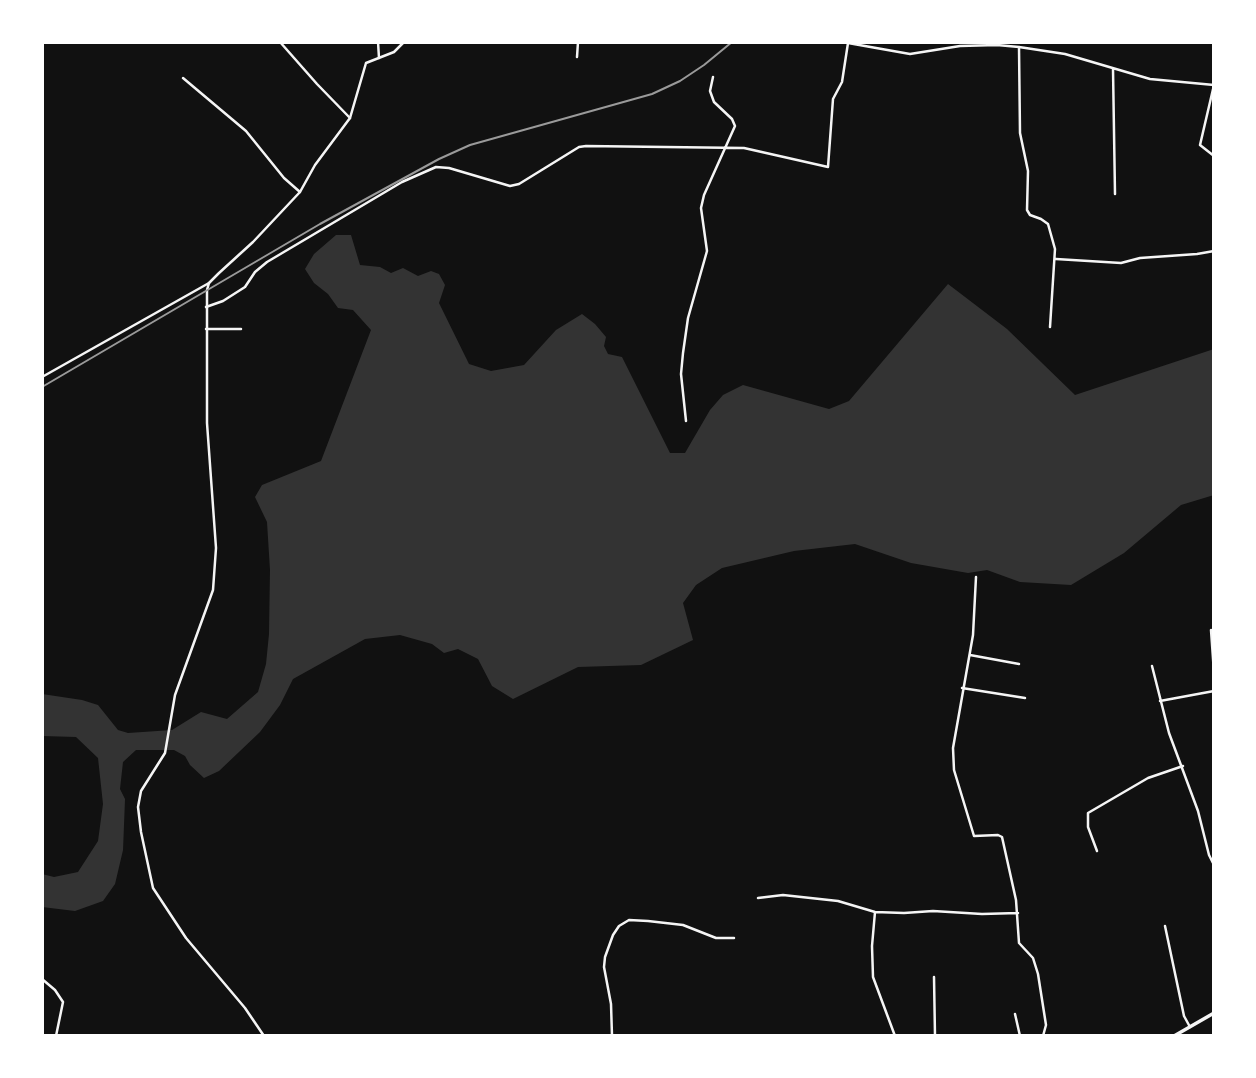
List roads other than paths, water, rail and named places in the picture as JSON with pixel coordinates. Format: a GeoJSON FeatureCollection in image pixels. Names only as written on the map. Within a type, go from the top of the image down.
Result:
{"type":"FeatureCollection","features":[{"type":"Feature","properties":{"kind":"highway"},"geometry":{"type":"LineString","coordinates":[[1174,1036],[1214,1013]]}},
{"type":"Feature","properties":{"kind":"street"},"geometry":{"type":"LineString","coordinates":[[280,42],[350,117]]}},
{"type":"Feature","properties":{"kind":"street"},"geometry":{"type":"LineString","coordinates":[[378,42],[379,58]]}},
{"type":"Feature","properties":{"kind":"street"},"geometry":{"type":"LineString","coordinates":[[42,377],[209,284],[300,192],[350,117],[366,63],[394,52],[404,42]]}},
{"type":"Feature","properties":{"kind":"street"},"geometry":{"type":"LineString","coordinates":[[577,57],[578,42]]}},
{"type":"Feature","properties":{"kind":"street"},"geometry":{"type":"LineString","coordinates":[[206,307],[223,301],[245,287],[255,272],[267,262],[402,182],[436,167],[449,168],[510,186],[519,184],[586,146],[727,147],[766,152],[828,167],[833,99],[842,82],[848,43],[910,54],[960,46],[1019,47],[1065,54],[1150,79],[1214,85],[1200,145],[1214,156]]}},
{"type":"Feature","properties":{"kind":"street"},"geometry":{"type":"LineString","coordinates":[[1019,47],[1020,132],[1028,171],[1027,210],[1030,215],[1048,225],[1056,259],[1050,327]]}},
{"type":"Feature","properties":{"kind":"street"},"geometry":{"type":"LineString","coordinates":[[1112,69],[1115,194]]}},
{"type":"Feature","properties":{"kind":"street"},"geometry":{"type":"LineString","coordinates":[[686,421],[681,374],[683,353],[688,318],[707,251],[701,208],[704,195],[727,147],[734,123],[714,102],[710,91],[713,77]]}},
{"type":"Feature","properties":{"kind":"street"},"geometry":{"type":"LineString","coordinates":[[183,78],[246,131],[284,178],[300,192]]}},
{"type":"Feature","properties":{"kind":"street"},"geometry":{"type":"LineString","coordinates":[[1056,259],[1121,263],[1140,258],[1214,251]]}},
{"type":"Feature","properties":{"kind":"street"},"geometry":{"type":"LineString","coordinates":[[209,284],[206,307],[207,423],[215,572],[213,590],[174,695],[165,754],[141,791],[138,807],[153,888],[186,938],[245,1008],[264,1036]]}},
{"type":"Feature","properties":{"kind":"street"},"geometry":{"type":"LineString","coordinates":[[206,328],[241,329]]}},
{"type":"Feature","properties":{"kind":"street"},"geometry":{"type":"LineString","coordinates":[[975,577],[973,635],[953,748],[954,770],[974,836],[1002,837],[1018,913],[1019,943],[1034,958],[1038,974],[1046,1025],[1043,1036]]}},
{"type":"Feature","properties":{"kind":"street"},"geometry":{"type":"LineString","coordinates":[[1211,630],[1214,673]]}},
{"type":"Feature","properties":{"kind":"street"},"geometry":{"type":"LineString","coordinates":[[970,655],[1019,664]]}},
{"type":"Feature","properties":{"kind":"street"},"geometry":{"type":"LineString","coordinates":[[1152,666],[1169,733],[1183,766],[1214,865]]}},
{"type":"Feature","properties":{"kind":"street"},"geometry":{"type":"LineString","coordinates":[[962,688],[1025,698]]}},
{"type":"Feature","properties":{"kind":"street"},"geometry":{"type":"LineString","coordinates":[[1160,701],[1214,691]]}},
{"type":"Feature","properties":{"kind":"street"},"geometry":{"type":"LineString","coordinates":[[1097,851],[1088,827],[1088,813],[1148,778],[1183,766]]}},
{"type":"Feature","properties":{"kind":"street"},"geometry":{"type":"LineString","coordinates":[[758,898],[783,895],[838,901],[875,912],[1018,913]]}},
{"type":"Feature","properties":{"kind":"street"},"geometry":{"type":"LineString","coordinates":[[875,912],[873,977],[895,1036]]}},
{"type":"Feature","properties":{"kind":"street"},"geometry":{"type":"LineString","coordinates":[[612,1036],[611,1004],[604,967],[613,935],[619,926],[629,920],[648,921],[683,925],[716,938],[734,938]]}},
{"type":"Feature","properties":{"kind":"street"},"geometry":{"type":"LineString","coordinates":[[1165,926],[1184,1016],[1190,1027]]}},
{"type":"Feature","properties":{"kind":"street"},"geometry":{"type":"LineString","coordinates":[[934,977],[935,1036]]}},
{"type":"Feature","properties":{"kind":"street"},"geometry":{"type":"LineString","coordinates":[[42,979],[55,990],[63,1002],[56,1036]]}},
{"type":"Feature","properties":{"kind":"street"},"geometry":{"type":"LineString","coordinates":[[1015,1014],[1020,1036]]}},
{"type":"Feature","properties":{"kind":"railway"},"geometry":{"type":"LineString","coordinates":[[42,387],[320,224],[439,159],[470,145],[652,94],[680,81],[732,42]]}}]}
